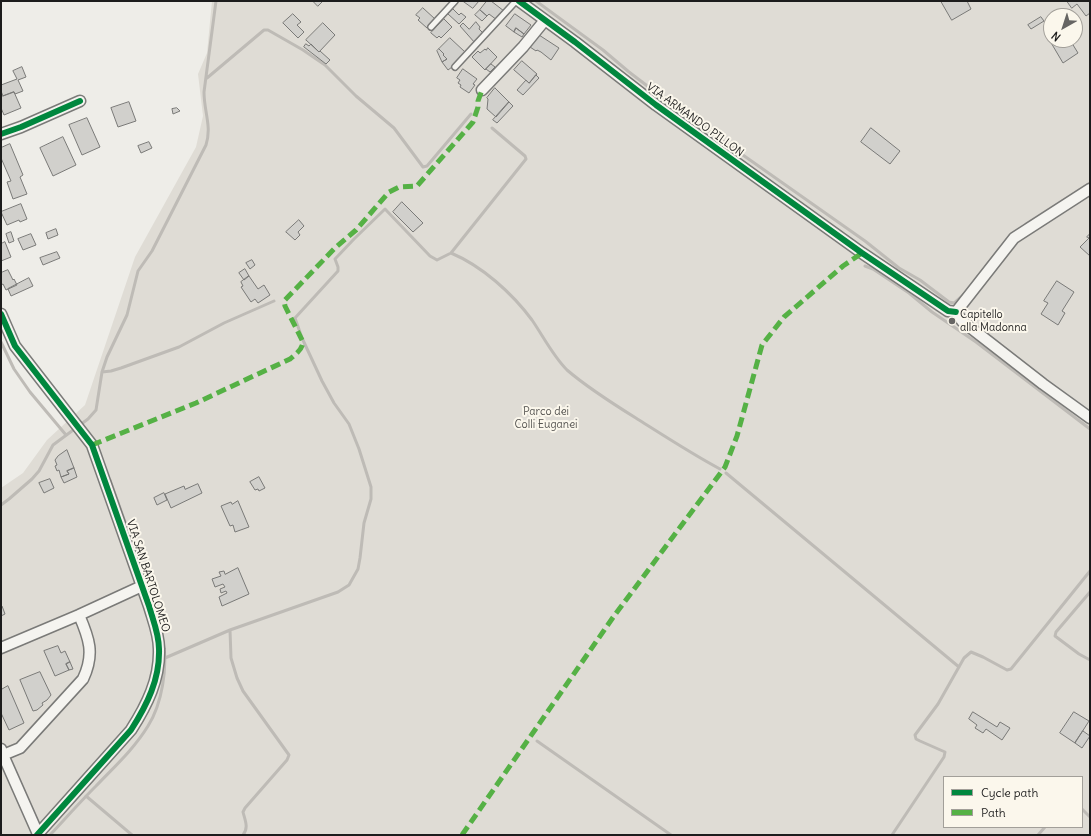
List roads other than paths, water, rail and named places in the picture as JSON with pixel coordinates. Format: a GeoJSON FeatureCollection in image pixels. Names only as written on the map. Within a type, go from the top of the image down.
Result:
{"type":"FeatureCollection","features":[{"type":"Feature","properties":{"kind":"street","name":"VIA ARMANDO PILLON"},"geometry":{"type":"LineString","coordinates":[[517,1],[545,20],[656,105],[862,253],[948,311],[956,312]]}},
{"type":"Feature","properties":{"kind":"street"},"geometry":{"type":"LineString","coordinates":[[482,90],[523,47],[545,20]]}},
{"type":"Feature","properties":{"kind":"street"},"geometry":{"type":"LineString","coordinates":[[1,134],[21,127],[80,101]]}},
{"type":"Feature","properties":{"kind":"street"},"geometry":{"type":"LineString","coordinates":[[1090,189],[1014,238],[956,312],[962,322],[1090,418]]}},
{"type":"Feature","properties":{"kind":"street","name":"VIA SAN BARTOLOMEO"},"geometry":{"type":"LineString","coordinates":[[1,314],[15,346],[71,420],[92,445],[142,586],[156,629],[159,648],[158,665],[150,695],[131,730],[38,834]]}},
{"type":"Feature","properties":{"kind":"street"},"geometry":{"type":"LineString","coordinates":[[1,648],[142,586]]}},
{"type":"Feature","properties":{"kind":"street"},"geometry":{"type":"LineString","coordinates":[[38,834],[2,752],[20,748],[83,679],[87,671],[90,656],[90,644],[79,615]]}},
{"type":"Feature","properties":{"kind":"lane"},"geometry":{"type":"LineString","coordinates":[[431,27],[454,1]]}},
{"type":"Feature","properties":{"kind":"lane"},"geometry":{"type":"LineString","coordinates":[[455,67],[517,1]]}},
{"type":"Feature","properties":{"kind":"waterway"},"geometry":{"type":"LineString","coordinates":[[1,505],[32,479],[39,471],[53,445],[88,419],[96,410],[102,372],[107,357],[127,315],[138,271],[152,251],[206,145],[208,138],[208,125],[204,92],[216,1]]}},
{"type":"Feature","properties":{"kind":"waterway"},"geometry":{"type":"LineString","coordinates":[[536,1],[603,50],[679,110],[865,241],[899,268],[920,280],[949,302],[954,303],[964,294]]}},
{"type":"Feature","properties":{"kind":"waterway"},"geometry":{"type":"LineString","coordinates":[[207,78],[264,30],[268,30],[303,50],[325,65],[356,96],[394,128],[423,167],[427,166],[471,114]]}},
{"type":"Feature","properties":{"kind":"waterway"},"geometry":{"type":"LineString","coordinates":[[165,658],[230,630],[338,592],[349,585],[358,569],[364,523],[371,499],[371,487],[349,424],[334,403],[322,381],[302,338],[295,318],[338,271],[335,259],[385,209],[430,256],[437,260],[451,253],[526,159],[525,156],[492,128]]}},
{"type":"Feature","properties":{"kind":"waterway"},"geometry":{"type":"LineString","coordinates":[[1026,224],[1090,183]]}},
{"type":"Feature","properties":{"kind":"waterway"},"geometry":{"type":"LineString","coordinates":[[986,266],[1000,248]]}},
{"type":"Feature","properties":{"kind":"waterway"},"geometry":{"type":"LineString","coordinates":[[451,253],[474,265],[506,290],[532,320],[562,364],[575,377],[621,409],[720,469]]}},
{"type":"Feature","properties":{"kind":"waterway"},"geometry":{"type":"LineString","coordinates":[[865,266],[873,269],[909,293],[932,312],[976,342],[1090,429]]}},
{"type":"Feature","properties":{"kind":"waterway"},"geometry":{"type":"LineString","coordinates":[[102,372],[121,368],[179,347],[224,323],[274,301]]}},
{"type":"Feature","properties":{"kind":"waterway"},"geometry":{"type":"LineString","coordinates":[[1,342],[14,369],[30,392],[66,435]]}},
{"type":"Feature","properties":{"kind":"waterway"},"geometry":{"type":"LineString","coordinates":[[726,473],[959,667]]}},
{"type":"Feature","properties":{"kind":"waterway"},"geometry":{"type":"LineString","coordinates":[[110,480],[145,580]]}},
{"type":"Feature","properties":{"kind":"waterway"},"geometry":{"type":"LineString","coordinates":[[892,835],[944,757],[945,752],[916,739],[915,735],[938,704],[964,658],[971,652],[1007,670],[1011,669],[1090,571]]}},
{"type":"Feature","properties":{"kind":"waterway"},"geometry":{"type":"LineString","coordinates":[[1090,592],[1056,632],[1055,636],[1079,654],[1090,660]]}},
{"type":"Feature","properties":{"kind":"waterway"},"geometry":{"type":"LineString","coordinates":[[230,630],[231,658],[243,691],[289,755],[287,760],[245,808],[243,812],[246,830],[243,835]]}},
{"type":"Feature","properties":{"kind":"waterway"},"geometry":{"type":"LineString","coordinates":[[50,835],[124,758],[148,726],[157,707],[163,685],[165,662],[163,641]]}},
{"type":"Feature","properties":{"kind":"waterway"},"geometry":{"type":"LineString","coordinates":[[537,741],[671,835]]}},
{"type":"Feature","properties":{"kind":"waterway"},"geometry":{"type":"LineString","coordinates":[[86,796],[132,835]]}},
{"type":"Feature","properties":{"kind":"waterway"},"geometry":{"type":"LineString","coordinates":[[1083,810],[1090,817]]}},
{"type":"Feature","properties":{"kind":"waterway"},"geometry":{"type":"LineString","coordinates":[[1038,835],[1044,828]]}},
{"type":"Feature","properties":{"kind":"place","name":"Capitello alla Madonna"},"geometry":{"type":"Point","coordinates":[952,321]}},
{"type":"Feature","properties":{"kind":"park label","name":"Parco dei Colli Euganei"},"geometry":{"type":"Point","coordinates":[546,418]}}]}
